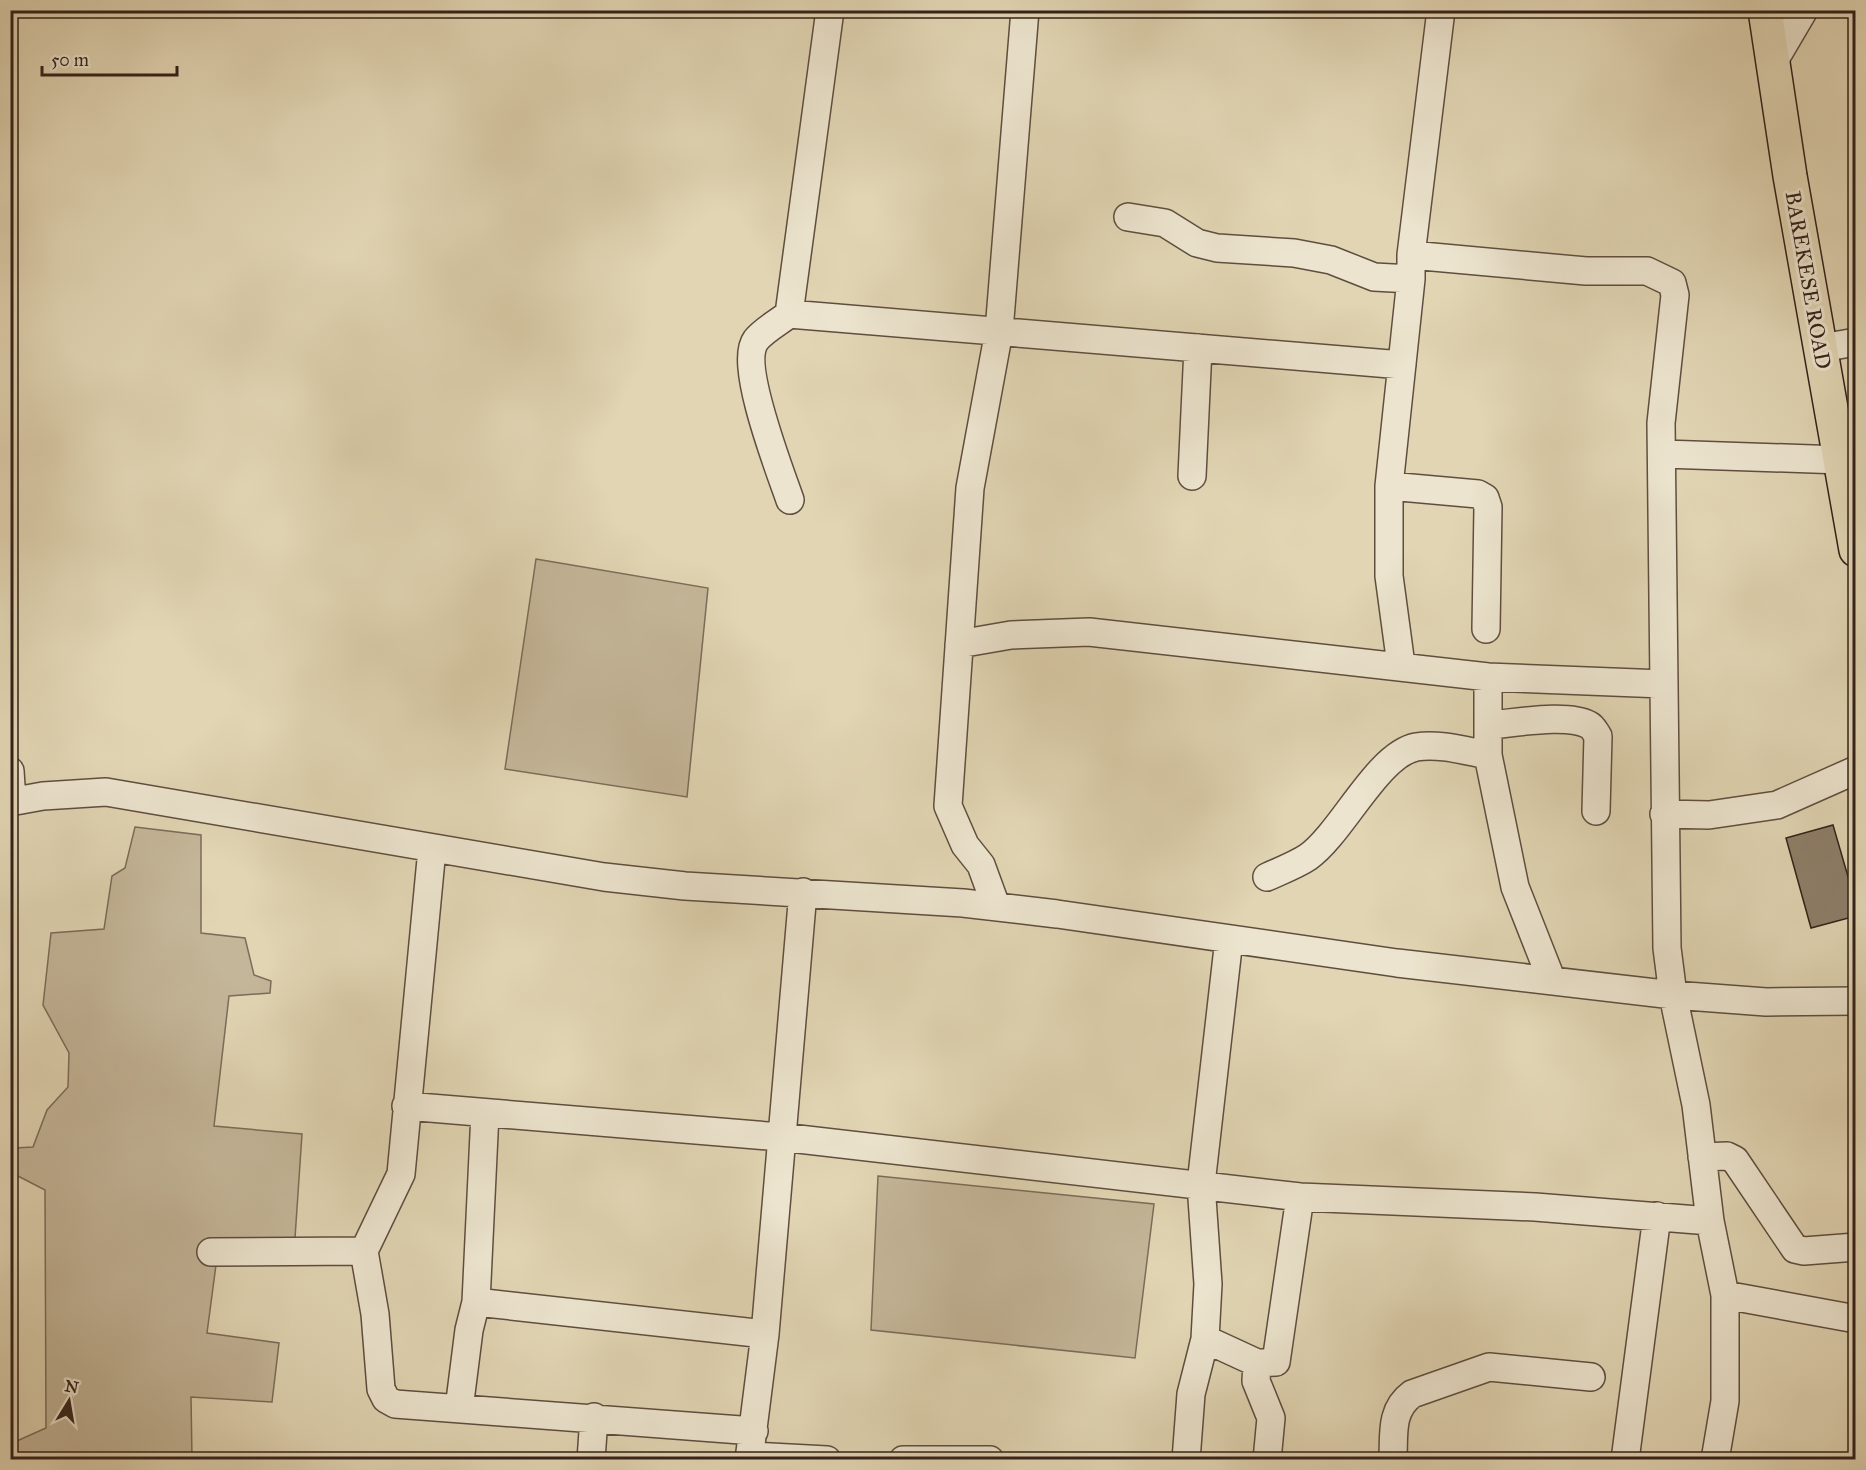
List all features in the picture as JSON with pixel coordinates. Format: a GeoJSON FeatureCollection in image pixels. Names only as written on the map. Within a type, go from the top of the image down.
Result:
{"type":"FeatureCollection","features":[{"type":"Feature","properties":{"kind":"main road","name":"BAREKESE ROAD"},"geometry":{"type":"LineString","coordinates":[[1765,10],[1790,176],[1856,549]]}},
{"type":"Feature","properties":{"kind":"street"},"geometry":{"type":"LineString","coordinates":[[790,501],[753,386],[751,357],[756,341],[789,314],[830,10]]}},
{"type":"Feature","properties":{"kind":"street"},"geometry":{"type":"LineString","coordinates":[[996,906],[981,865],[965,845],[948,806],[970,488],[999,331],[1025,10]]}},
{"type":"Feature","properties":{"kind":"street"},"geometry":{"type":"LineString","coordinates":[[1401,665],[1389,576],[1389,486],[1411,267],[1441,10]]}},
{"type":"Feature","properties":{"kind":"street"},"geometry":{"type":"LineString","coordinates":[[1774,61],[1804,10]]}},
{"type":"Feature","properties":{"kind":"street"},"geometry":{"type":"LineString","coordinates":[[1128,217],[1165,223],[1197,243],[1217,248],[1294,253],[1331,260],[1374,277],[1411,267],[1647,271],[1672,283],[1675,295],[1661,423],[1664,454],[1663,684],[1667,948],[1672,996],[1696,1105],[1710,1221],[1725,1294],[1725,1401],[1715,1460]]}},
{"type":"Feature","properties":{"kind":"street"},"geometry":{"type":"LineString","coordinates":[[789,314],[1402,365]]}},
{"type":"Feature","properties":{"kind":"street"},"geometry":{"type":"LineString","coordinates":[[1821,348],[1856,342]]}},
{"type":"Feature","properties":{"kind":"street"},"geometry":{"type":"LineString","coordinates":[[1192,476],[1198,348]]}},
{"type":"Feature","properties":{"kind":"street"},"geometry":{"type":"LineString","coordinates":[[1664,454],[1841,460]]}},
{"type":"Feature","properties":{"kind":"street"},"geometry":{"type":"LineString","coordinates":[[1389,486],[1478,494],[1485,498],[1488,507],[1486,629]]}},
{"type":"Feature","properties":{"kind":"street"},"geometry":{"type":"LineString","coordinates":[[959,644],[1011,635],[1089,632],[1401,665],[1488,677],[1663,684]]}},
{"type":"Feature","properties":{"kind":"street"},"geometry":{"type":"LineString","coordinates":[[1488,677],[1490,725],[1488,755],[1515,887],[1552,981]]}},
{"type":"Feature","properties":{"kind":"street"},"geometry":{"type":"LineString","coordinates":[[1490,725],[1554,720],[1578,721],[1591,726],[1598,736],[1596,812]]}},
{"type":"Feature","properties":{"kind":"street"},"geometry":{"type":"LineString","coordinates":[[1267,877],[1309,857],[1346,816],[1371,782],[1398,756],[1414,747],[1434,746],[1488,755]]}},
{"type":"Feature","properties":{"kind":"street"},"geometry":{"type":"LineString","coordinates":[[1664,814],[1709,815],[1777,805],[1856,770]]}},
{"type":"Feature","properties":{"kind":"street"},"geometry":{"type":"LineString","coordinates":[[10,771],[11,802],[43,796],[106,792],[604,877],[685,886],[883,896],[996,906],[1228,939],[1672,996],[1766,1002],[1856,1001]]}},
{"type":"Feature","properties":{"kind":"street"},"geometry":{"type":"LineString","coordinates":[[432,849],[401,1174],[364,1251],[375,1314],[381,1389],[386,1399],[395,1404],[594,1417],[751,1449],[827,1460]]}},
{"type":"Feature","properties":{"kind":"street"},"geometry":{"type":"LineString","coordinates":[[751,1449],[765,1334],[803,892]]}},
{"type":"Feature","properties":{"kind":"street"},"geometry":{"type":"LineString","coordinates":[[1186,1460],[1191,1394],[1205,1339],[1208,1284],[1201,1184],[1228,939]]}},
{"type":"Feature","properties":{"kind":"street"},"geometry":{"type":"LineString","coordinates":[[406,1106],[781,1137],[995,1164],[1201,1184],[1300,1197],[1535,1207],[1710,1221]]}},
{"type":"Feature","properties":{"kind":"street"},"geometry":{"type":"LineString","coordinates":[[459,1409],[469,1330],[476,1302],[484,1113]]}},
{"type":"Feature","properties":{"kind":"street"},"geometry":{"type":"LineString","coordinates":[[1702,1157],[1727,1156],[1735,1160],[1795,1249],[1804,1251],[1856,1247]]}},
{"type":"Feature","properties":{"kind":"street"},"geometry":{"type":"LineString","coordinates":[[1205,1339],[1257,1363],[1276,1362],[1279,1356],[1300,1197]]}},
{"type":"Feature","properties":{"kind":"street"},"geometry":{"type":"LineString","coordinates":[[1624,1460],[1657,1216]]}},
{"type":"Feature","properties":{"kind":"street"},"geometry":{"type":"LineString","coordinates":[[211,1252],[364,1251]]}},
{"type":"Feature","properties":{"kind":"street"},"geometry":{"type":"LineString","coordinates":[[1725,1294],[1856,1319]]}},
{"type":"Feature","properties":{"kind":"street"},"geometry":{"type":"LineString","coordinates":[[476,1302],[765,1334]]}},
{"type":"Feature","properties":{"kind":"street"},"geometry":{"type":"LineString","coordinates":[[1257,1363],[1256,1381],[1271,1418],[1267,1460]]}},
{"type":"Feature","properties":{"kind":"street"},"geometry":{"type":"LineString","coordinates":[[1394,1460],[1395,1415],[1401,1402],[1412,1394],[1489,1367],[1591,1377]]}},
{"type":"Feature","properties":{"kind":"street"},"geometry":{"type":"LineString","coordinates":[[591,1460],[594,1417]]}},
{"type":"Feature","properties":{"kind":"street"},"geometry":{"type":"LineString","coordinates":[[903,1460],[990,1460]]}},
{"type":"Feature","properties":{"kind":"shaded area"},"geometry":{"type":"Polygon","coordinates":[[[536,559],[708,588],[687,797],[505,769],[536,559]]]}},
{"type":"Feature","properties":{"kind":"shaded area"},"geometry":{"type":"Polygon","coordinates":[[[135,827],[201,835],[201,933],[245,938],[254,975],[271,981],[270,993],[229,996],[214,1126],[302,1134],[295,1238],[219,1242],[207,1333],[279,1343],[272,1402],[191,1397],[192,1459],[11,1459],[10,1444],[46,1428],[45,1190],[14,1174],[15,1148],[33,1147],[47,1110],[68,1087],[69,1053],[43,1005],[51,933],[104,929],[112,876],[125,868],[135,827]]]}},
{"type":"Feature","properties":{"kind":"shaded area"},"geometry":{"type":"Polygon","coordinates":[[[878,1176],[1154,1204],[1135,1358],[871,1330],[878,1176]]]}},
{"type":"Feature","properties":{"kind":"building"},"geometry":{"type":"Polygon","coordinates":[[[1833,825],[1856,904],[1856,916],[1811,928],[1786,838],[1833,825]]]}}]}
